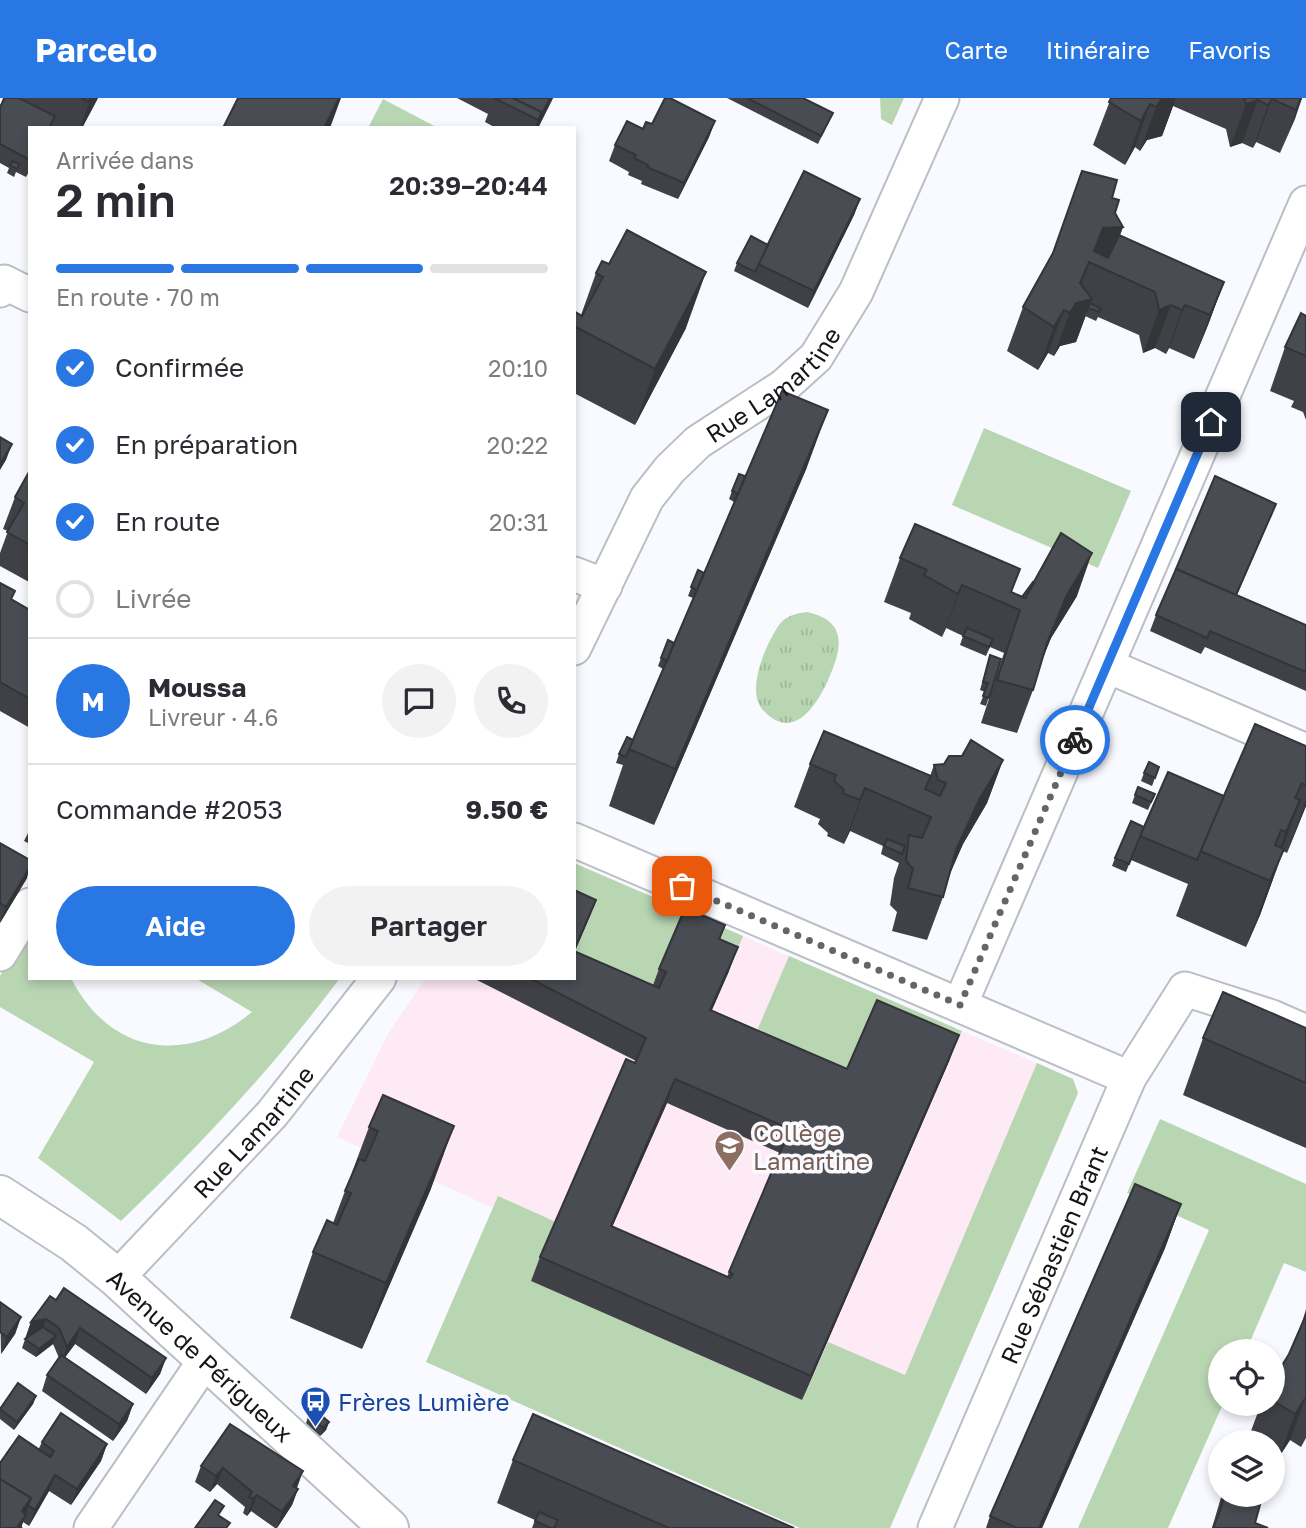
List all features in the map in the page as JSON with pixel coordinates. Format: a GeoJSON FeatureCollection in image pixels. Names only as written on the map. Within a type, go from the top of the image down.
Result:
{"type":"FeatureCollection","features":[{"type":"Feature","properties":{"kind":"street","name":"Rue Lamartine"},"geometry":{"type":"LineString","coordinates":[[576,644],[647,498],[670,468],[698,442],[784,386],[816,357],[856,292],[942,98]]}},
{"type":"Feature","properties":{"kind":"street"},"geometry":{"type":"LineString","coordinates":[[960,1005],[1306,203]]}},
{"type":"Feature","properties":{"kind":"street"},"geometry":{"type":"LineString","coordinates":[[576,575],[605,586]]}},
{"type":"Feature","properties":{"kind":"street"},"geometry":{"type":"LineString","coordinates":[[1108,666],[1306,751]]}},
{"type":"Feature","properties":{"kind":"street"},"geometry":{"type":"LineString","coordinates":[[576,841],[1129,1078]]}},
{"type":"Feature","properties":{"kind":"street"},"geometry":{"type":"LineString","coordinates":[[0,954],[28,908]]}},
{"type":"Feature","properties":{"kind":"street","name":"Rue Lamartine"},"geometry":{"type":"LineString","coordinates":[[117,1278],[272,1114],[377,980]]}},
{"type":"Feature","properties":{"kind":"street","name":"Rue Sébastien Brant"},"geometry":{"type":"LineString","coordinates":[[935,1528],[1129,1078],[1185,989],[1272,1017],[1306,1032]]}},
{"type":"Feature","properties":{"kind":"street","name":"Avenue de Périgueux"},"geometry":{"type":"LineString","coordinates":[[0,1195],[74,1243],[117,1278],[389,1528]]}},
{"type":"Feature","properties":{"kind":"street"},"geometry":{"type":"LineString","coordinates":[[90,1528],[206,1359]]}},
{"type":"Feature","properties":{"kind":"shaded area","name":"Collège Lamartine"},"geometry":{"type":"Polygon","coordinates":[[[576,864],[1073,1079],[1078,1093],[890,1528],[800,1528],[426,1362],[493,1208],[337,1137],[389,1032],[425,980],[576,980],[576,864]]]}},
{"type":"Feature","properties":{"kind":"green space"},"geometry":{"type":"Polygon","coordinates":[[[880,98],[904,98],[892,125],[881,119],[880,98]]]}},
{"type":"Feature","properties":{"kind":"green space"},"geometry":{"type":"Polygon","coordinates":[[[383,99],[434,126],[369,126],[383,99]]]}},
{"type":"Feature","properties":{"kind":"green space"},"geometry":{"type":"Polygon","coordinates":[[[984,428],[1131,491],[1098,568],[952,505],[984,428]]]}},
{"type":"Feature","properties":{"kind":"green space"},"geometry":{"type":"Polygon","coordinates":[[[807,612],[830,622],[838,637],[839,646],[824,688],[811,708],[804,716],[785,723],[774,719],[758,702],[756,691],[759,668],[768,644],[784,619],[807,612]]]}},
{"type":"Feature","properties":{"kind":"green space"},"geometry":{"type":"Polygon","coordinates":[[[576,864],[743,936],[729,971],[710,963],[651,992],[576,978],[576,948],[590,917],[576,910],[576,864]]]}},
{"type":"Feature","properties":{"kind":"green space"},"geometry":{"type":"Polygon","coordinates":[[[28,929],[28,980],[72,980],[87,1004],[107,1023],[128,1037],[152,1044],[176,1045],[202,1040],[227,1029],[252,1012],[198,980],[338,980],[236,1104],[121,1221],[38,1158],[94,1062],[0,1007],[0,976],[28,929]]]}},
{"type":"Feature","properties":{"kind":"green space"},"geometry":{"type":"Polygon","coordinates":[[[789,956],[962,1031],[950,1059],[838,1093],[747,1054],[789,956]]]}},
{"type":"Feature","properties":{"kind":"green space"},"geometry":{"type":"Polygon","coordinates":[[[1037,1063],[1073,1079],[1078,1093],[890,1528],[800,1528],[426,1362],[498,1196],[556,1222],[531,1281],[802,1400],[828,1342],[905,1375],[1037,1063]]]}},
{"type":"Feature","properties":{"kind":"green space"},"geometry":{"type":"Polygon","coordinates":[[[1160,1119],[1306,1184],[1306,1272],[1284,1263],[1251,1339],[1208,1339],[1208,1416],[1218,1416],[1211,1430],[1208,1430],[1208,1438],[1168,1528],[1078,1528],[1209,1230],[1127,1193],[1160,1119]]]}},
{"type":"Feature","properties":{"kind":"building"},"geometry":{"type":"Polygon","coordinates":[[[5,98],[19,98],[55,116],[50,126],[28,126],[28,159],[0,144],[0,107],[5,98]]]}},
{"type":"Feature","properties":{"kind":"building"},"geometry":{"type":"Polygon","coordinates":[[[238,98],[339,98],[325,126],[224,126],[238,98]]]}},
{"type":"Feature","properties":{"kind":"building"},"geometry":{"type":"Polygon","coordinates":[[[494,98],[513,98],[542,112],[538,120],[494,98]]]}},
{"type":"Feature","properties":{"kind":"building"},"geometry":{"type":"Polygon","coordinates":[[[513,98],[550,98],[539,120],[542,112],[513,98]]]}},
{"type":"Feature","properties":{"kind":"building"},"geometry":{"type":"Polygon","coordinates":[[[665,98],[715,121],[684,183],[647,167],[648,165],[634,158],[636,155],[615,145],[627,121],[643,129],[646,122],[652,124],[665,98]]]}},
{"type":"Feature","properties":{"kind":"building"},"geometry":{"type":"Polygon","coordinates":[[[747,98],[803,98],[833,113],[821,136],[747,98]]]}},
{"type":"Feature","properties":{"kind":"building"},"geometry":{"type":"Polygon","coordinates":[[[1111,98],[1162,98],[1156,107],[1150,104],[1141,121],[1109,102],[1111,98]]]}},
{"type":"Feature","properties":{"kind":"building"},"geometry":{"type":"Polygon","coordinates":[[[1244,98],[1301,98],[1296,110],[1272,99],[1268,105],[1258,100],[1246,104],[1244,98]]]}},
{"type":"Feature","properties":{"kind":"building"},"geometry":{"type":"Polygon","coordinates":[[[13,161],[19,164],[17,169],[10,165],[13,161]]]}},
{"type":"Feature","properties":{"kind":"building"},"geometry":{"type":"Polygon","coordinates":[[[804,171],[860,199],[814,291],[758,264],[804,171]]]}},
{"type":"Feature","properties":{"kind":"building"},"geometry":{"type":"Polygon","coordinates":[[[1082,171],[1117,180],[1112,198],[1119,200],[1115,213],[1123,227],[1103,228],[1094,251],[1108,258],[1119,235],[1224,282],[1210,315],[1185,305],[1182,310],[1171,305],[1159,310],[1155,292],[1089,262],[1080,283],[1092,299],[1076,303],[1070,313],[1064,310],[1054,327],[1023,307],[1053,253],[1082,171]]]}},
{"type":"Feature","properties":{"kind":"building"},"geometry":{"type":"Polygon","coordinates":[[[627,230],[706,272],[655,369],[576,327],[576,312],[582,316],[603,277],[596,273],[602,261],[609,264],[627,230]]]}},
{"type":"Feature","properties":{"kind":"building"},"geometry":{"type":"Polygon","coordinates":[[[751,236],[768,245],[755,272],[737,263],[751,236]]]}},
{"type":"Feature","properties":{"kind":"building"},"geometry":{"type":"Polygon","coordinates":[[[1090,303],[1101,309],[1100,312],[1088,308],[1090,303]]]}},
{"type":"Feature","properties":{"kind":"building"},"geometry":{"type":"Polygon","coordinates":[[[1301,313],[1306,316],[1306,356],[1285,347],[1301,313]]]}},
{"type":"Feature","properties":{"kind":"building"},"geometry":{"type":"Polygon","coordinates":[[[782,391],[828,410],[675,769],[629,749],[782,391]]]}},
{"type":"Feature","properties":{"kind":"building"},"geometry":{"type":"Polygon","coordinates":[[[0,437],[12,444],[0,465],[0,437]]]}},
{"type":"Feature","properties":{"kind":"building"},"geometry":{"type":"Polygon","coordinates":[[[28,474],[28,544],[7,532],[24,503],[15,497],[28,474]]]}},
{"type":"Feature","properties":{"kind":"building"},"geometry":{"type":"Polygon","coordinates":[[[739,474],[745,476],[738,494],[732,491],[739,474]]]}},
{"type":"Feature","properties":{"kind":"building"},"geometry":{"type":"Polygon","coordinates":[[[1215,476],[1276,504],[1236,595],[1176,569],[1215,476]]]}},
{"type":"Feature","properties":{"kind":"building"},"geometry":{"type":"Polygon","coordinates":[[[915,524],[1020,569],[1011,592],[1025,598],[1061,533],[1092,553],[1067,595],[1047,643],[1033,690],[997,680],[1020,610],[962,585],[958,594],[924,575],[927,570],[900,558],[915,524]]]}},
{"type":"Feature","properties":{"kind":"building"},"geometry":{"type":"Polygon","coordinates":[[[1176,569],[1306,625],[1306,672],[1210,631],[1207,638],[1156,615],[1176,569]]]}},
{"type":"Feature","properties":{"kind":"building"},"geometry":{"type":"Polygon","coordinates":[[[698,570],[704,573],[697,590],[691,587],[698,570]]]}},
{"type":"Feature","properties":{"kind":"building"},"geometry":{"type":"Polygon","coordinates":[[[1033,582],[1025,598],[1022,597],[1033,582]]]}},
{"type":"Feature","properties":{"kind":"building"},"geometry":{"type":"Polygon","coordinates":[[[0,583],[15,591],[11,599],[28,609],[28,698],[0,682],[0,583]]]}},
{"type":"Feature","properties":{"kind":"building"},"geometry":{"type":"Polygon","coordinates":[[[967,628],[993,639],[989,647],[963,636],[967,628]]]}},
{"type":"Feature","properties":{"kind":"building"},"geometry":{"type":"Polygon","coordinates":[[[668,640],[674,643],[667,661],[661,658],[668,640]]]}},
{"type":"Feature","properties":{"kind":"building"},"geometry":{"type":"Polygon","coordinates":[[[990,655],[1001,659],[989,698],[983,696],[988,683],[983,682],[990,655]]]}},
{"type":"Feature","properties":{"kind":"building"},"geometry":{"type":"Polygon","coordinates":[[[1255,724],[1306,746],[1306,785],[1302,783],[1295,798],[1300,800],[1286,832],[1281,830],[1275,845],[1284,849],[1270,881],[1200,851],[1255,724]]]}},
{"type":"Feature","properties":{"kind":"building"},"geometry":{"type":"Polygon","coordinates":[[[824,731],[931,776],[925,789],[940,796],[946,783],[938,780],[934,765],[944,764],[949,756],[962,756],[971,740],[1003,760],[979,800],[956,850],[943,897],[908,888],[913,869],[906,861],[909,835],[922,838],[931,817],[865,788],[860,800],[842,793],[844,790],[834,781],[836,775],[810,764],[824,731]]]}},
{"type":"Feature","properties":{"kind":"building"},"geometry":{"type":"Polygon","coordinates":[[[627,737],[633,740],[626,757],[619,754],[627,737]]]}},
{"type":"Feature","properties":{"kind":"building"},"geometry":{"type":"Polygon","coordinates":[[[1149,762],[1159,767],[1155,778],[1144,773],[1149,762]]]}},
{"type":"Feature","properties":{"kind":"building"},"geometry":{"type":"Polygon","coordinates":[[[1168,772],[1224,796],[1197,860],[1140,836],[1168,772]]]}},
{"type":"Feature","properties":{"kind":"building"},"geometry":{"type":"Polygon","coordinates":[[[1138,787],[1155,794],[1151,802],[1135,795],[1138,787]]]}},
{"type":"Feature","properties":{"kind":"building"},"geometry":{"type":"Polygon","coordinates":[[[1131,821],[1144,827],[1129,864],[1115,858],[1131,821]]]}},
{"type":"Feature","properties":{"kind":"building"},"geometry":{"type":"Polygon","coordinates":[[[887,839],[905,846],[902,854],[884,846],[887,839]]]}},
{"type":"Feature","properties":{"kind":"building"},"geometry":{"type":"Polygon","coordinates":[[[0,843],[28,859],[28,870],[6,907],[0,903],[0,843]]]}},
{"type":"Feature","properties":{"kind":"building"},"geometry":{"type":"Polygon","coordinates":[[[576,891],[596,900],[576,946],[576,891]]]}},
{"type":"Feature","properties":{"kind":"building"},"geometry":{"type":"Polygon","coordinates":[[[685,908],[725,925],[719,939],[738,947],[710,1010],[847,1069],[877,1000],[959,1035],[811,1376],[540,1257],[626,1059],[635,1063],[646,1038],[533,980],[576,980],[576,952],[659,988],[666,972],[659,969],[685,908]],[[675,1079],[611,1226],[730,1278],[733,1274],[729,1272],[790,1129],[675,1079]]]}},
{"type":"Feature","properties":{"kind":"building"},"geometry":{"type":"Polygon","coordinates":[[[1223,992],[1306,1028],[1306,1083],[1203,1038],[1223,992]]]}},
{"type":"Feature","properties":{"kind":"building"},"geometry":{"type":"Polygon","coordinates":[[[383,1095],[454,1126],[386,1283],[313,1252],[327,1220],[337,1225],[351,1193],[345,1191],[359,1159],[365,1161],[378,1131],[369,1127],[383,1095]]]}},
{"type":"Feature","properties":{"kind":"building"},"geometry":{"type":"Polygon","coordinates":[[[1135,1184],[1181,1204],[1039,1528],[1017,1528],[990,1516],[1135,1184]]]}},
{"type":"Feature","properties":{"kind":"building"},"geometry":{"type":"Polygon","coordinates":[[[64,1288],[166,1358],[152,1378],[80,1328],[67,1347],[59,1328],[46,1319],[31,1322],[50,1296],[56,1300],[64,1288]]]}},
{"type":"Feature","properties":{"kind":"building"},"geometry":{"type":"Polygon","coordinates":[[[0,1302],[21,1317],[7,1337],[0,1332],[0,1302]]]}},
{"type":"Feature","properties":{"kind":"building"},"geometry":{"type":"Polygon","coordinates":[[[1306,1315],[1306,1397],[1295,1414],[1285,1408],[1285,1361],[1306,1315]]]}},
{"type":"Feature","properties":{"kind":"building"},"geometry":{"type":"Polygon","coordinates":[[[43,1327],[56,1336],[39,1349],[25,1339],[43,1327]]]}},
{"type":"Feature","properties":{"kind":"building"},"geometry":{"type":"Polygon","coordinates":[[[61,1355],[133,1404],[119,1424],[47,1375],[61,1355]]]}},
{"type":"Feature","properties":{"kind":"building"},"geometry":{"type":"Polygon","coordinates":[[[18,1383],[36,1396],[17,1422],[0,1409],[18,1383]]]}},
{"type":"Feature","properties":{"kind":"building"},"geometry":{"type":"Polygon","coordinates":[[[314,1409],[329,1422],[323,1428],[309,1414],[314,1409]]]}},
{"type":"Feature","properties":{"kind":"building"},"geometry":{"type":"Polygon","coordinates":[[[61,1413],[107,1444],[77,1489],[55,1475],[35,1510],[28,1505],[31,1498],[0,1479],[0,1463],[19,1436],[50,1457],[54,1451],[42,1442],[61,1413]]]}},
{"type":"Feature","properties":{"kind":"building"},"geometry":{"type":"Polygon","coordinates":[[[533,1414],[794,1528],[669,1528],[513,1460],[533,1414]]]}},
{"type":"Feature","properties":{"kind":"building"},"geometry":{"type":"Polygon","coordinates":[[[230,1424],[303,1471],[293,1486],[298,1489],[282,1512],[257,1495],[253,1499],[249,1497],[252,1492],[223,1468],[216,1476],[201,1466],[230,1424]]]}},
{"type":"Feature","properties":{"kind":"building"},"geometry":{"type":"Polygon","coordinates":[[[0,1479],[31,1498],[22,1511],[26,1515],[18,1526],[22,1528],[0,1528],[0,1479]]]}},
{"type":"Feature","properties":{"kind":"building"},"geometry":{"type":"Polygon","coordinates":[[[215,1500],[224,1506],[218,1515],[230,1523],[226,1528],[195,1528],[215,1500]]]}},
{"type":"Feature","properties":{"kind":"building"},"geometry":{"type":"Polygon","coordinates":[[[1221,1507],[1259,1507],[1255,1523],[1268,1528],[1213,1528],[1221,1507]]]}},
{"type":"Feature","properties":{"kind":"building"},"geometry":{"type":"Polygon","coordinates":[[[539,1512],[558,1520],[554,1528],[535,1521],[539,1512]]]}},
{"type":"Feature","properties":{"kind":"way so far"},"geometry":{"type":"LineString","coordinates":[[682,886],[960,1005],[1075,740]]}},
{"type":"Feature","properties":{"kind":"place","name":"Collège Lamartine"},"geometry":{"type":"Point","coordinates":[730,1173]}},
{"type":"Feature","properties":{"kind":"place","name":"Frères Lumière"},"geometry":{"type":"Point","coordinates":[315,1428]}},
{"type":"Feature","properties":{"kind":"route"},"geometry":{"type":"LineString","coordinates":[[1075,740],[1211,422]]}}]}
